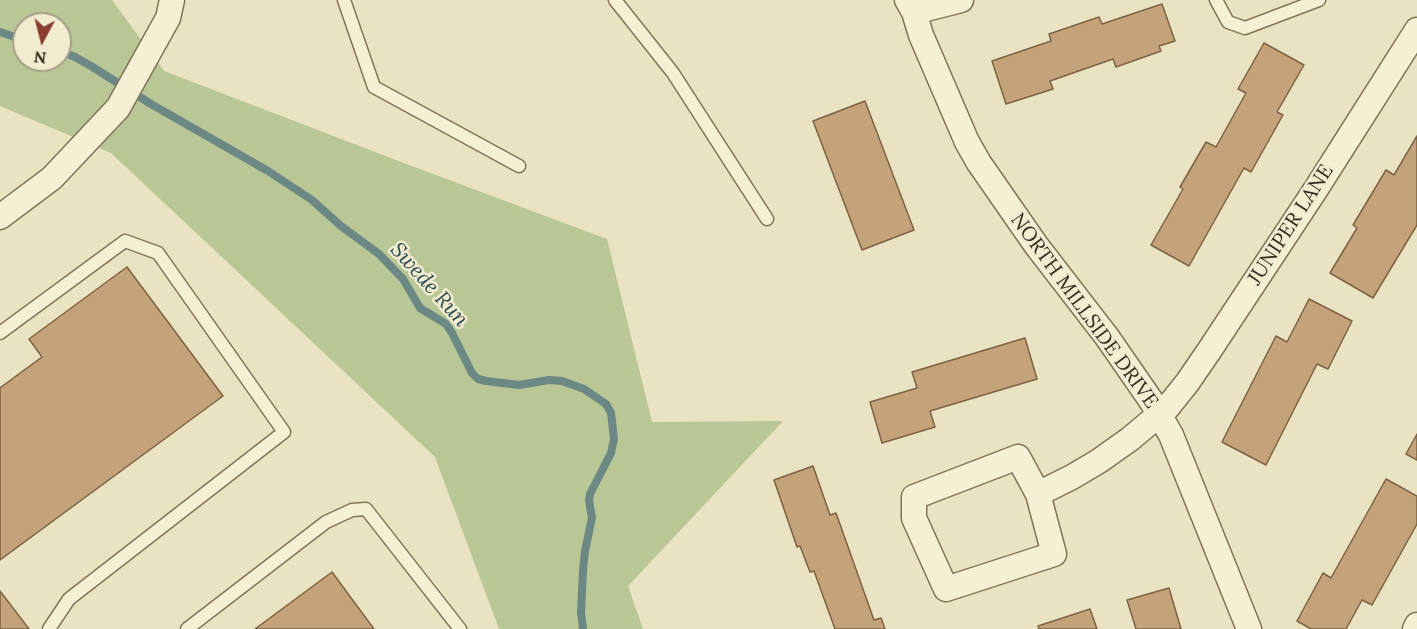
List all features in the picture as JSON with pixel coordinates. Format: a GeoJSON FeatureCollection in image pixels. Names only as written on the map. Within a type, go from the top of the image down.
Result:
{"type":"FeatureCollection","features":[{"type":"Feature","properties":{"kind":"street"},"geometry":{"type":"LineString","coordinates":[[0,218],[52,178],[118,108],[168,18],[172,0]]}},
{"type":"Feature","properties":{"kind":"street"},"geometry":{"type":"LineString","coordinates":[[911,6],[961,0]]}},
{"type":"Feature","properties":{"kind":"street","name":"NORTH MILLSIDE DRIVE"},"geometry":{"type":"LineString","coordinates":[[911,6],[934,68],[978,164],[1036,245],[1107,337],[1159,414],[1179,453],[1249,629]]}},
{"type":"Feature","properties":{"kind":"street","name":"JUNIPER LANE"},"geometry":{"type":"LineString","coordinates":[[1038,495],[1092,465],[1130,439],[1167,408],[1209,351],[1417,30]]}},
{"type":"Feature","properties":{"kind":"street"},"geometry":{"type":"LineString","coordinates":[[1018,457],[1038,495],[1054,554],[946,588],[914,518],[914,497],[1018,457]]}},
{"type":"Feature","properties":{"kind":"lane"},"geometry":{"type":"LineString","coordinates":[[344,0],[375,87],[519,166]]}},
{"type":"Feature","properties":{"kind":"lane"},"geometry":{"type":"LineString","coordinates":[[615,0],[673,73],[767,219]]}},
{"type":"Feature","properties":{"kind":"lane"},"geometry":{"type":"LineString","coordinates":[[1216,0],[1228,22],[1245,28],[1319,0]]}},
{"type":"Feature","properties":{"kind":"lane"},"geometry":{"type":"LineString","coordinates":[[0,333],[125,241],[158,253],[284,432],[69,599],[49,629]]}},
{"type":"Feature","properties":{"kind":"lane"},"geometry":{"type":"LineString","coordinates":[[187,629],[326,522],[352,510],[366,509],[460,629]]}},
{"type":"Feature","properties":{"kind":"green space"},"geometry":{"type":"Polygon","coordinates":[[[0,0],[112,0],[164,71],[607,239],[652,422],[783,421],[628,586],[643,629],[499,629],[435,457],[111,153],[0,106],[0,0]]]}},
{"type":"Feature","properties":{"kind":"building"},"geometry":{"type":"Polygon","coordinates":[[[1162,4],[1175,41],[1159,46],[1161,51],[1116,67],[1113,59],[1050,81],[1053,89],[1006,104],[992,61],[1051,41],[1049,34],[1099,17],[1102,24],[1162,4]]]}},
{"type":"Feature","properties":{"kind":"building"},"geometry":{"type":"Polygon","coordinates":[[[1264,43],[1304,65],[1277,112],[1283,115],[1251,172],[1244,168],[1189,266],[1151,245],[1183,189],[1180,187],[1206,142],[1216,147],[1246,93],[1238,89],[1264,43]]]}},
{"type":"Feature","properties":{"kind":"building"},"geometry":{"type":"Polygon","coordinates":[[[865,101],[914,230],[862,250],[813,121],[865,101]]]}},
{"type":"Feature","properties":{"kind":"building"},"geometry":{"type":"Polygon","coordinates":[[[1417,136],[1417,225],[1373,298],[1330,273],[1357,228],[1353,225],[1386,170],[1394,175],[1417,136]]]}},
{"type":"Feature","properties":{"kind":"building"},"geometry":{"type":"Polygon","coordinates":[[[127,267],[223,396],[0,560],[0,388],[42,357],[29,339],[127,267]]]}},
{"type":"Feature","properties":{"kind":"building"},"geometry":{"type":"Polygon","coordinates":[[[1309,299],[1352,321],[1328,369],[1317,364],[1266,465],[1222,442],[1276,336],[1287,342],[1309,299]]]}},
{"type":"Feature","properties":{"kind":"building"},"geometry":{"type":"Polygon","coordinates":[[[1025,338],[1037,379],[930,411],[935,427],[882,443],[870,402],[917,388],[912,372],[1025,338]]]}},
{"type":"Feature","properties":{"kind":"building"},"geometry":{"type":"Polygon","coordinates":[[[1417,434],[1417,460],[1406,454],[1417,434]]]}},
{"type":"Feature","properties":{"kind":"building"},"geometry":{"type":"Polygon","coordinates":[[[813,466],[830,515],[836,513],[874,620],[881,618],[885,629],[835,629],[814,571],[810,572],[800,546],[797,547],[774,480],[813,466]]]}},
{"type":"Feature","properties":{"kind":"building"},"geometry":{"type":"Polygon","coordinates":[[[1386,479],[1417,496],[1417,524],[1372,605],[1362,600],[1346,629],[1311,629],[1297,621],[1323,573],[1331,578],[1386,479]]]}},
{"type":"Feature","properties":{"kind":"building"},"geometry":{"type":"Polygon","coordinates":[[[332,572],[374,629],[255,629],[332,572]]]}},
{"type":"Feature","properties":{"kind":"building"},"geometry":{"type":"Polygon","coordinates":[[[1169,588],[1181,629],[1136,629],[1127,600],[1169,588]]]}},
{"type":"Feature","properties":{"kind":"building"},"geometry":{"type":"Polygon","coordinates":[[[0,591],[29,629],[0,629],[0,591]]]}},
{"type":"Feature","properties":{"kind":"building"},"geometry":{"type":"Polygon","coordinates":[[[1090,609],[1097,629],[1039,629],[1038,626],[1090,609]]]}},
{"type":"Feature","properties":{"kind":"waterway","name":"Swede Run"},"geometry":{"type":"LineString","coordinates":[[0,32],[12,36]]}},
{"type":"Feature","properties":{"kind":"waterway","name":"Swede Run"},"geometry":{"type":"LineString","coordinates":[[72,56],[268,171],[312,200],[341,226],[379,254],[403,279],[420,308],[446,324],[472,373],[478,379],[519,385],[549,380],[562,381],[584,389],[606,404],[611,413],[614,439],[611,453],[590,494],[592,518],[583,570],[581,612],[583,629]]}}]}
